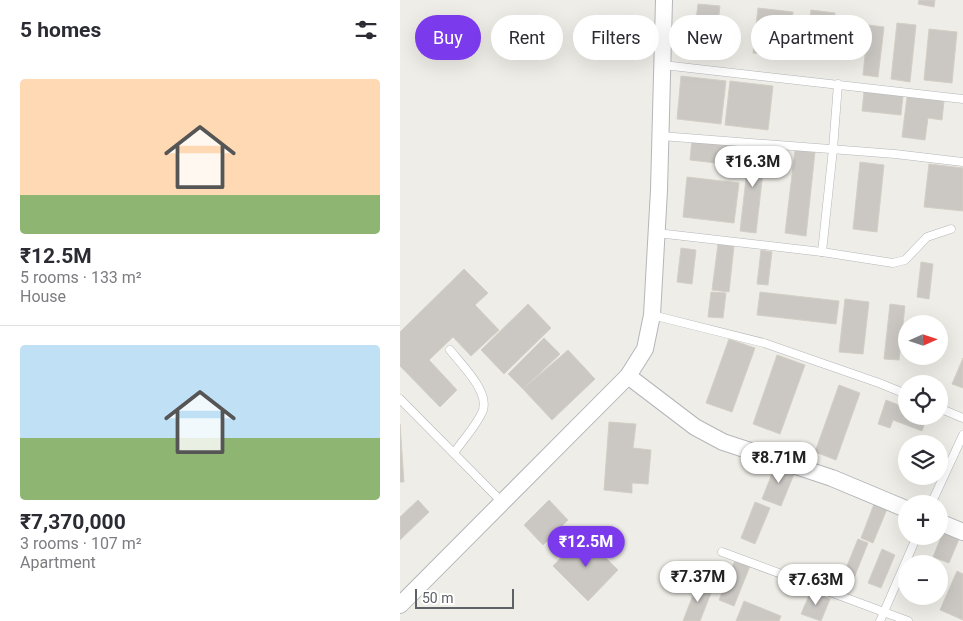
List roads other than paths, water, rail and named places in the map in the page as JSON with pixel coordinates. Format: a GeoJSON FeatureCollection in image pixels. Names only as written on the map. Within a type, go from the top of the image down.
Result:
{"type":"FeatureCollection","features":[{"type":"Feature","properties":{"kind":"street"},"geometry":{"type":"LineString","coordinates":[[400,605],[628,376],[646,349],[652,315],[661,136],[664,0]]}},
{"type":"Feature","properties":{"kind":"street"},"geometry":{"type":"LineString","coordinates":[[628,376],[695,427],[723,442],[832,478],[898,506]]}},
{"type":"Feature","properties":{"kind":"street"},"geometry":{"type":"LineString","coordinates":[[948,526],[963,532]]}},
{"type":"Feature","properties":{"kind":"lane"},"geometry":{"type":"LineString","coordinates":[[663,65],[963,99]]}},
{"type":"Feature","properties":{"kind":"lane"},"geometry":{"type":"LineString","coordinates":[[822,252],[838,84]]}},
{"type":"Feature","properties":{"kind":"lane"},"geometry":{"type":"LineString","coordinates":[[661,136],[895,154],[963,162]]}},
{"type":"Feature","properties":{"kind":"lane"},"geometry":{"type":"LineString","coordinates":[[656,233],[822,252],[892,263],[905,260],[927,237],[951,229]]}},
{"type":"Feature","properties":{"kind":"lane"},"geometry":{"type":"LineString","coordinates":[[652,315],[764,343],[898,391]]}},
{"type":"Feature","properties":{"kind":"lane"},"geometry":{"type":"LineString","coordinates":[[450,350],[480,390],[484,399],[480,416],[454,453]]}},
{"type":"Feature","properties":{"kind":"lane"},"geometry":{"type":"LineString","coordinates":[[400,399],[502,502]]}},
{"type":"Feature","properties":{"kind":"lane"},"geometry":{"type":"LineString","coordinates":[[948,412],[963,418]]}},
{"type":"Feature","properties":{"kind":"lane"},"geometry":{"type":"LineString","coordinates":[[935,495],[963,435]]}},
{"type":"Feature","properties":{"kind":"lane"},"geometry":{"type":"LineString","coordinates":[[880,621],[912,545]]}},
{"type":"Feature","properties":{"kind":"lane"},"geometry":{"type":"LineString","coordinates":[[722,552],[908,621]]}}]}
